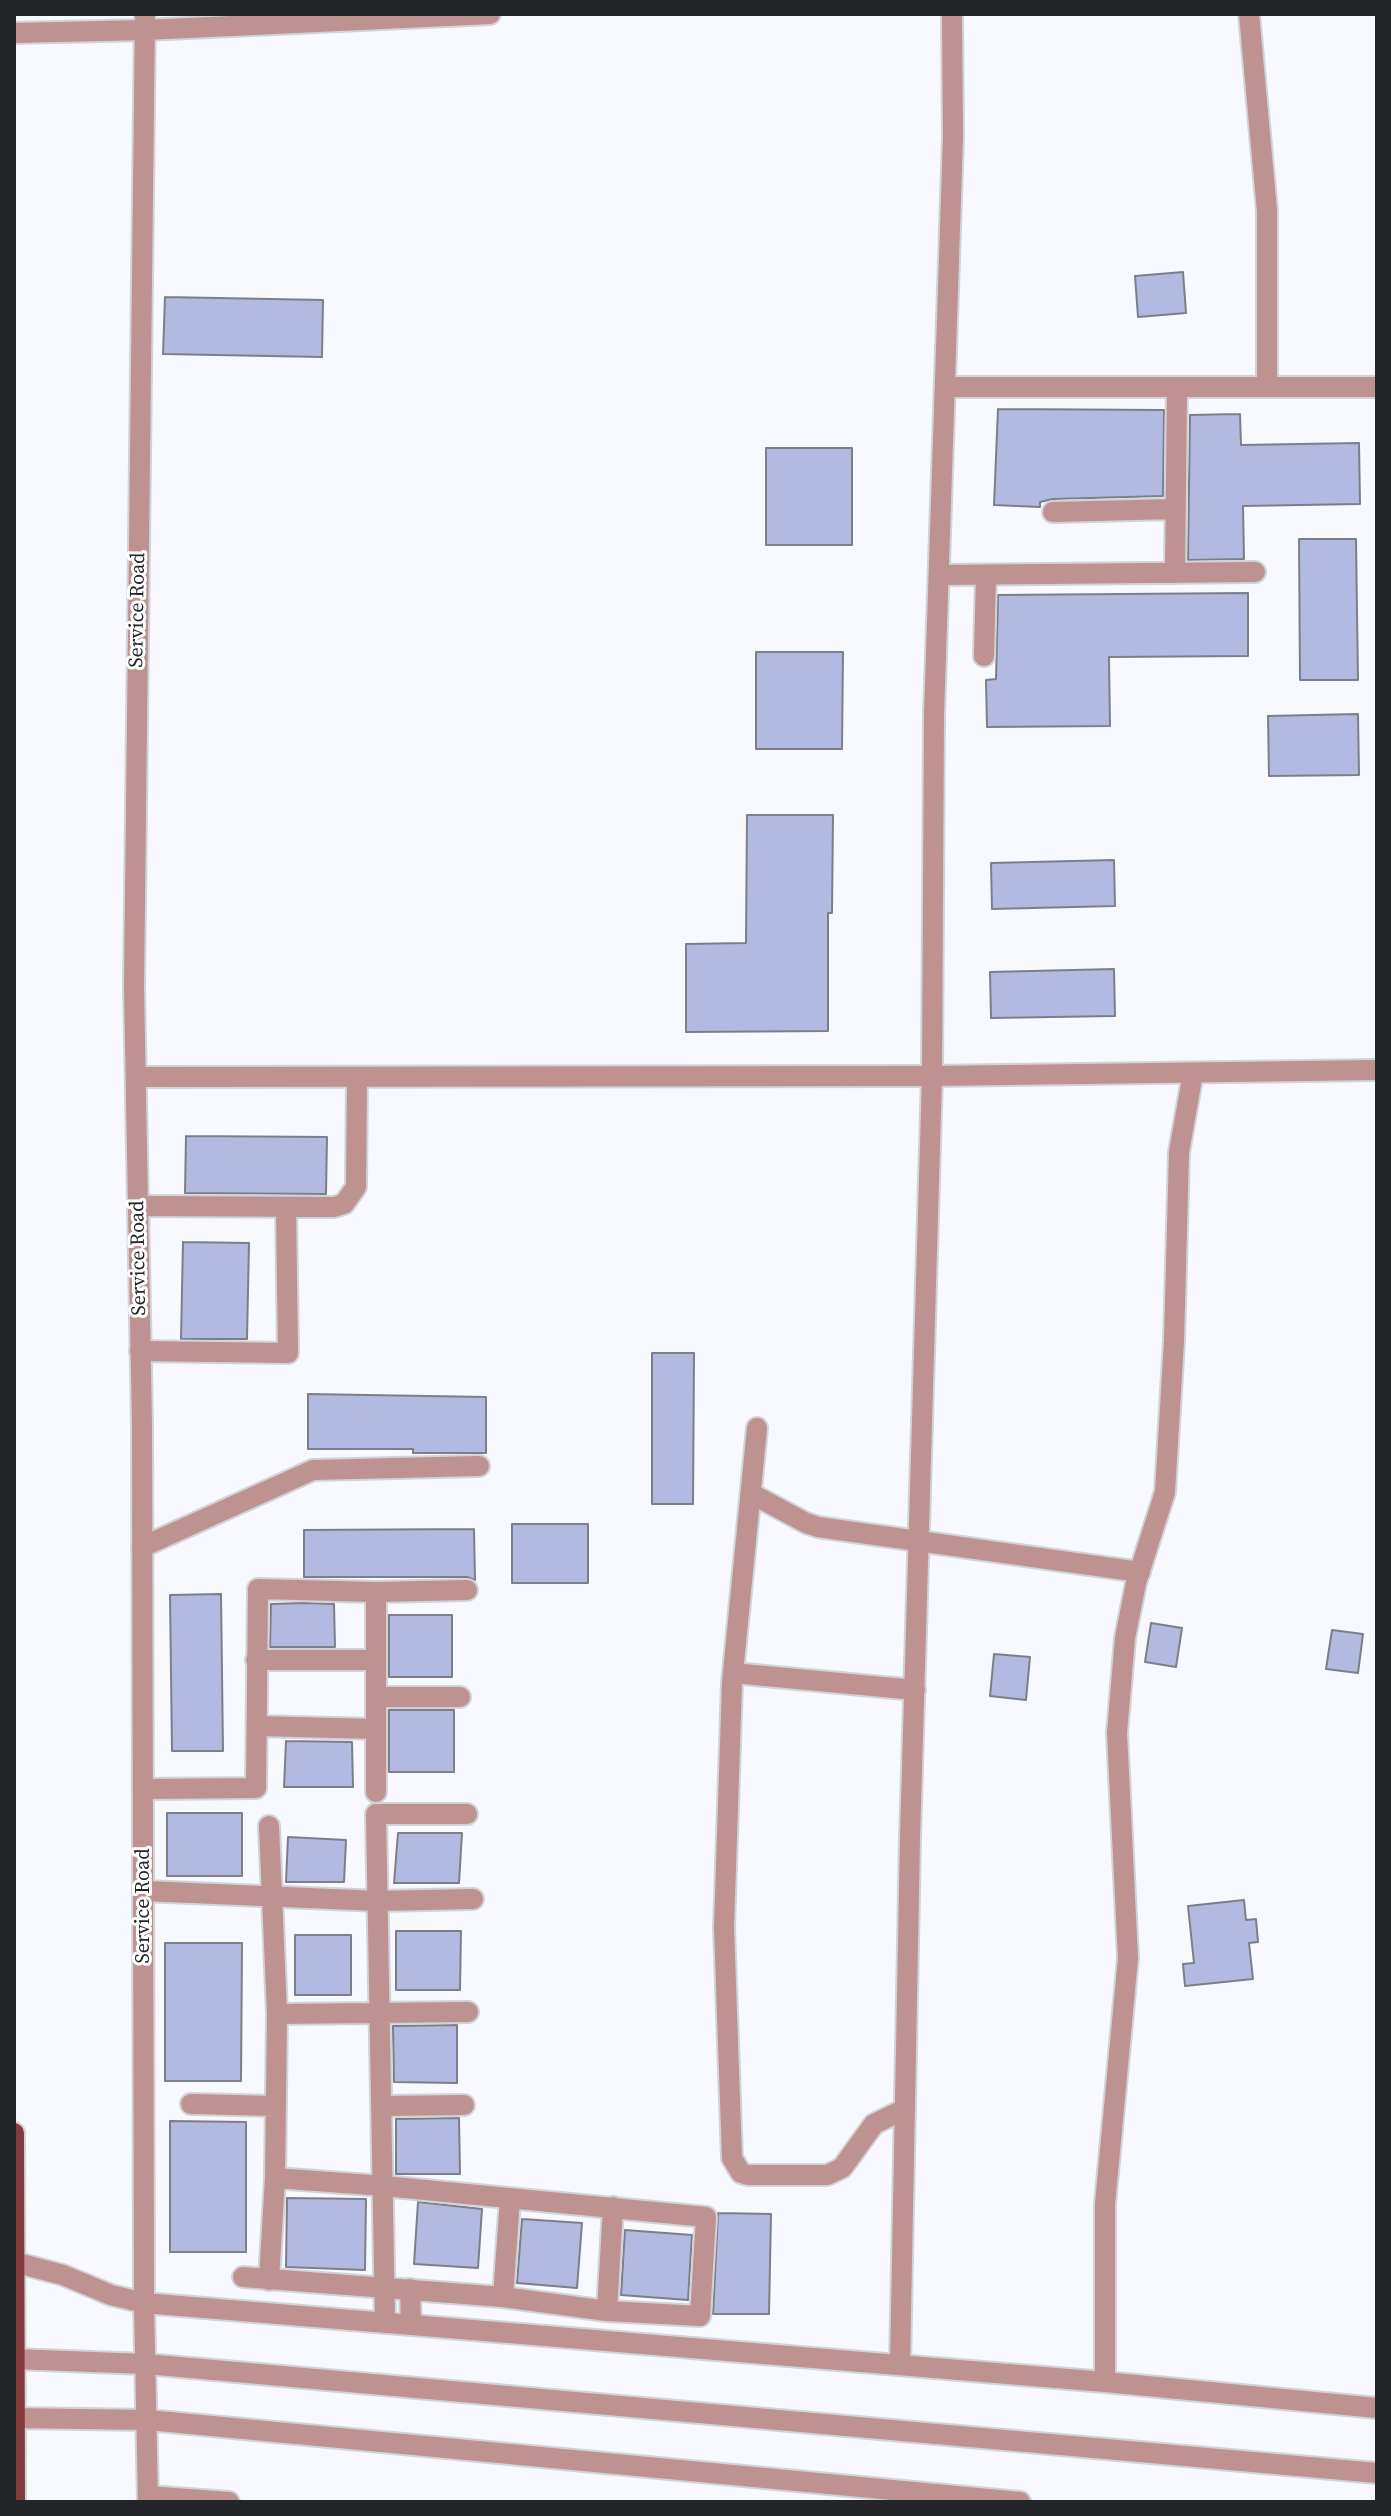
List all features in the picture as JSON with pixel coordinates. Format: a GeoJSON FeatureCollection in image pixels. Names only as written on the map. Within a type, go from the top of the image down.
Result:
{"type":"FeatureCollection","features":[{"type":"Feature","properties":{"kind":"main road"},"geometry":{"type":"LineString","coordinates":[[14,2133],[15,2502]]}},
{"type":"Feature","properties":{"kind":"street"},"geometry":{"type":"LineString","coordinates":[[14,33],[145,22],[490,14]]}},
{"type":"Feature","properties":{"kind":"street"},"geometry":{"type":"LineString","coordinates":[[900,2365],[918,1539],[932,1076],[934,715],[953,137],[952,14]]}},
{"type":"Feature","properties":{"kind":"street"},"geometry":{"type":"LineString","coordinates":[[1249,14],[1267,211],[1267,387]]}},
{"type":"Feature","properties":{"kind":"street","name":"Service Road"},"geometry":{"type":"LineString","coordinates":[[145,22],[134,986],[142,1547],[144,2303],[148,2499]]}},
{"type":"Feature","properties":{"kind":"street"},"geometry":{"type":"LineString","coordinates":[[945,387],[1377,387]]}},
{"type":"Feature","properties":{"kind":"street"},"geometry":{"type":"LineString","coordinates":[[1175,573],[1177,387]]}},
{"type":"Feature","properties":{"kind":"street"},"geometry":{"type":"LineString","coordinates":[[1053,512],[1176,509]]}},
{"type":"Feature","properties":{"kind":"street"},"geometry":{"type":"LineString","coordinates":[[939,575],[1255,572]]}},
{"type":"Feature","properties":{"kind":"street"},"geometry":{"type":"LineString","coordinates":[[984,656],[986,575]]}},
{"type":"Feature","properties":{"kind":"street"},"geometry":{"type":"LineString","coordinates":[[136,1077],[932,1076],[1377,1070]]}},
{"type":"Feature","properties":{"kind":"street"},"geometry":{"type":"LineString","coordinates":[[1105,2382],[1105,2204],[1128,1958],[1117,1733],[1125,1638],[1140,1572],[1165,1492],[1174,1341],[1179,1152],[1193,1073]]}},
{"type":"Feature","properties":{"kind":"street"},"geometry":{"type":"LineString","coordinates":[[138,1206],[334,1207],[344,1204],[356,1187],[357,1077]]}},
{"type":"Feature","properties":{"kind":"street"},"geometry":{"type":"LineString","coordinates":[[140,1351],[288,1353],[286,1207]]}},
{"type":"Feature","properties":{"kind":"street"},"geometry":{"type":"LineString","coordinates":[[757,1428],[733,1673],[724,1927],[732,2158],[741,2173],[748,2175],[827,2175],[842,2168],[874,2124],[905,2109]]}},
{"type":"Feature","properties":{"kind":"street"},"geometry":{"type":"LineString","coordinates":[[142,1547],[313,1470],[479,1466]]}},
{"type":"Feature","properties":{"kind":"street"},"geometry":{"type":"LineString","coordinates":[[752,1494],[818,1527],[1140,1572]]}},
{"type":"Feature","properties":{"kind":"street"},"geometry":{"type":"LineString","coordinates":[[144,1789],[256,1788],[258,1589],[376,1592],[467,1590]]}},
{"type":"Feature","properties":{"kind":"street"},"geometry":{"type":"LineString","coordinates":[[376,1592],[376,1792]]}},
{"type":"Feature","properties":{"kind":"street"},"geometry":{"type":"LineString","coordinates":[[256,1660],[376,1660]]}},
{"type":"Feature","properties":{"kind":"street"},"geometry":{"type":"LineString","coordinates":[[733,1673],[915,1690]]}},
{"type":"Feature","properties":{"kind":"street"},"geometry":{"type":"LineString","coordinates":[[376,1697],[460,1697]]}},
{"type":"Feature","properties":{"kind":"street"},"geometry":{"type":"LineString","coordinates":[[257,1726],[376,1729]]}},
{"type":"Feature","properties":{"kind":"street"},"geometry":{"type":"LineString","coordinates":[[385,2323],[376,1814],[467,1814]]}},
{"type":"Feature","properties":{"kind":"street"},"geometry":{"type":"LineString","coordinates":[[269,1826],[277,2014],[275,2178],[269,2280]]}},
{"type":"Feature","properties":{"kind":"street"},"geometry":{"type":"LineString","coordinates":[[145,1891],[378,1901],[473,1899]]}},
{"type":"Feature","properties":{"kind":"street"},"geometry":{"type":"LineString","coordinates":[[277,2014],[468,2012]]}},
{"type":"Feature","properties":{"kind":"street"},"geometry":{"type":"LineString","coordinates":[[191,2104],[276,2106]]}},
{"type":"Feature","properties":{"kind":"street"},"geometry":{"type":"LineString","coordinates":[[383,2106],[464,2105]]}},
{"type":"Feature","properties":{"kind":"street"},"geometry":{"type":"LineString","coordinates":[[243,2277],[503,2297],[607,2311],[700,2316],[706,2217],[275,2178]]}},
{"type":"Feature","properties":{"kind":"street"},"geometry":{"type":"LineString","coordinates":[[503,2297],[510,2199]]}},
{"type":"Feature","properties":{"kind":"street"},"geometry":{"type":"LineString","coordinates":[[607,2311],[613,2207]]}},
{"type":"Feature","properties":{"kind":"street"},"geometry":{"type":"LineString","coordinates":[[15,2262],[144,2303],[1105,2382],[1377,2408]]}},
{"type":"Feature","properties":{"kind":"street"},"geometry":{"type":"LineString","coordinates":[[410,2289],[411,2325]]}},
{"type":"Feature","properties":{"kind":"street"},"geometry":{"type":"LineString","coordinates":[[14,2359],[146,2364],[1377,2473]]}},
{"type":"Feature","properties":{"kind":"street"},"geometry":{"type":"LineString","coordinates":[[14,2418],[148,2420],[1020,2502]]}},
{"type":"Feature","properties":{"kind":"street"},"geometry":{"type":"LineString","coordinates":[[148,2499],[229,2502]]}},
{"type":"Feature","properties":{"kind":"building"},"geometry":{"type":"Polygon","coordinates":[[[1183,272],[1186,313],[1138,317],[1135,276],[1183,272]]]}},
{"type":"Feature","properties":{"kind":"building"},"geometry":{"type":"Polygon","coordinates":[[[165,297],[323,300],[322,357],[163,354],[165,297]]]}},
{"type":"Feature","properties":{"kind":"building"},"geometry":{"type":"Polygon","coordinates":[[[998,409],[1164,410],[1163,496],[1053,499],[1040,502],[1040,507],[994,505],[998,409]]]}},
{"type":"Feature","properties":{"kind":"building"},"geometry":{"type":"Polygon","coordinates":[[[1240,414],[1241,445],[1359,443],[1360,504],[1243,506],[1244,559],[1188,560],[1190,415],[1240,414]]]}},
{"type":"Feature","properties":{"kind":"building"},"geometry":{"type":"Polygon","coordinates":[[[766,448],[852,448],[852,545],[766,545],[766,448]]]}},
{"type":"Feature","properties":{"kind":"building"},"geometry":{"type":"Polygon","coordinates":[[[1299,539],[1356,539],[1358,680],[1300,680],[1299,539]]]}},
{"type":"Feature","properties":{"kind":"building"},"geometry":{"type":"Polygon","coordinates":[[[1248,593],[1248,656],[1109,657],[1110,726],[987,727],[986,680],[996,679],[998,595],[1248,593]]]}},
{"type":"Feature","properties":{"kind":"building"},"geometry":{"type":"Polygon","coordinates":[[[756,652],[843,652],[842,749],[756,749],[756,652]]]}},
{"type":"Feature","properties":{"kind":"building"},"geometry":{"type":"Polygon","coordinates":[[[1358,714],[1359,775],[1269,776],[1268,716],[1358,714]]]}},
{"type":"Feature","properties":{"kind":"building"},"geometry":{"type":"Polygon","coordinates":[[[747,815],[833,815],[832,913],[828,913],[828,1031],[686,1032],[686,944],[746,943],[747,815]]]}},
{"type":"Feature","properties":{"kind":"building"},"geometry":{"type":"Polygon","coordinates":[[[1114,860],[1115,906],[992,909],[991,863],[1114,860]]]}},
{"type":"Feature","properties":{"kind":"building"},"geometry":{"type":"Polygon","coordinates":[[[1114,969],[1115,1016],[991,1018],[990,972],[1114,969]]]}},
{"type":"Feature","properties":{"kind":"building"},"geometry":{"type":"Polygon","coordinates":[[[186,1136],[327,1137],[326,1194],[185,1193],[186,1136]]]}},
{"type":"Feature","properties":{"kind":"building"},"geometry":{"type":"Polygon","coordinates":[[[183,1242],[249,1243],[247,1339],[181,1339],[183,1242]]]}},
{"type":"Feature","properties":{"kind":"building"},"geometry":{"type":"Polygon","coordinates":[[[652,1353],[694,1353],[693,1504],[652,1504],[652,1353]]]}},
{"type":"Feature","properties":{"kind":"building"},"geometry":{"type":"Polygon","coordinates":[[[308,1394],[486,1397],[486,1453],[308,1449],[308,1394]]]}},
{"type":"Feature","properties":{"kind":"building"},"geometry":{"type":"Polygon","coordinates":[[[512,1524],[588,1524],[588,1583],[512,1583],[512,1524]]]}},
{"type":"Feature","properties":{"kind":"building"},"geometry":{"type":"Polygon","coordinates":[[[474,1529],[475,1580],[467,1577],[304,1577],[304,1530],[474,1529]]]}},
{"type":"Feature","properties":{"kind":"building"},"geometry":{"type":"Polygon","coordinates":[[[221,1594],[223,1751],[172,1751],[170,1595],[221,1594]]]}},
{"type":"Feature","properties":{"kind":"building"},"geometry":{"type":"Polygon","coordinates":[[[271,1604],[334,1604],[335,1647],[270,1647],[271,1604]]]}},
{"type":"Feature","properties":{"kind":"building"},"geometry":{"type":"Polygon","coordinates":[[[389,1615],[452,1615],[452,1677],[389,1677],[389,1615]]]}},
{"type":"Feature","properties":{"kind":"building"},"geometry":{"type":"Polygon","coordinates":[[[1151,1623],[1182,1628],[1176,1667],[1145,1662],[1151,1623]]]}},
{"type":"Feature","properties":{"kind":"building"},"geometry":{"type":"Polygon","coordinates":[[[1332,1630],[1363,1634],[1358,1673],[1326,1669],[1332,1630]]]}},
{"type":"Feature","properties":{"kind":"building"},"geometry":{"type":"Polygon","coordinates":[[[994,1654],[1030,1657],[1026,1700],[990,1696],[994,1654]]]}},
{"type":"Feature","properties":{"kind":"building"},"geometry":{"type":"Polygon","coordinates":[[[389,1710],[454,1710],[454,1772],[389,1772],[389,1710]]]}},
{"type":"Feature","properties":{"kind":"building"},"geometry":{"type":"Polygon","coordinates":[[[286,1741],[352,1742],[353,1787],[284,1787],[286,1741]]]}},
{"type":"Feature","properties":{"kind":"building"},"geometry":{"type":"Polygon","coordinates":[[[167,1813],[242,1813],[242,1876],[167,1876],[167,1813]]]}},
{"type":"Feature","properties":{"kind":"building"},"geometry":{"type":"Polygon","coordinates":[[[398,1833],[462,1833],[459,1883],[394,1883],[398,1833]]]}},
{"type":"Feature","properties":{"kind":"building"},"geometry":{"type":"Polygon","coordinates":[[[288,1837],[346,1840],[344,1882],[286,1882],[288,1837]]]}},
{"type":"Feature","properties":{"kind":"building"},"geometry":{"type":"Polygon","coordinates":[[[1244,1900],[1246,1920],[1256,1919],[1258,1942],[1249,1943],[1253,1979],[1185,1986],[1183,1964],[1194,1963],[1188,1906],[1244,1900]]]}},
{"type":"Feature","properties":{"kind":"building"},"geometry":{"type":"Polygon","coordinates":[[[396,1931],[461,1931],[460,1990],[396,1990],[396,1931]]]}},
{"type":"Feature","properties":{"kind":"building"},"geometry":{"type":"Polygon","coordinates":[[[295,1935],[351,1935],[351,1995],[295,1995],[295,1935]]]}},
{"type":"Feature","properties":{"kind":"building"},"geometry":{"type":"Polygon","coordinates":[[[165,1943],[242,1943],[241,2081],[165,2081],[165,1943]]]}},
{"type":"Feature","properties":{"kind":"building"},"geometry":{"type":"Polygon","coordinates":[[[457,2025],[457,2083],[394,2082],[393,2026],[457,2025]]]}},
{"type":"Feature","properties":{"kind":"building"},"geometry":{"type":"Polygon","coordinates":[[[459,2118],[460,2174],[396,2174],[396,2119],[459,2118]]]}},
{"type":"Feature","properties":{"kind":"building"},"geometry":{"type":"Polygon","coordinates":[[[170,2121],[246,2122],[246,2252],[170,2252],[170,2121]]]}},
{"type":"Feature","properties":{"kind":"building"},"geometry":{"type":"Polygon","coordinates":[[[287,2198],[366,2199],[365,2270],[286,2267],[287,2198]]]}},
{"type":"Feature","properties":{"kind":"building"},"geometry":{"type":"Polygon","coordinates":[[[418,2202],[482,2209],[478,2268],[414,2264],[418,2202]]]}},
{"type":"Feature","properties":{"kind":"building"},"geometry":{"type":"Polygon","coordinates":[[[718,2213],[771,2214],[769,2314],[713,2314],[718,2213]]]}},
{"type":"Feature","properties":{"kind":"building"},"geometry":{"type":"Polygon","coordinates":[[[522,2219],[582,2223],[577,2288],[517,2283],[522,2219]]]}},
{"type":"Feature","properties":{"kind":"building"},"geometry":{"type":"Polygon","coordinates":[[[625,2230],[692,2235],[688,2300],[621,2295],[625,2230]]]}}]}
